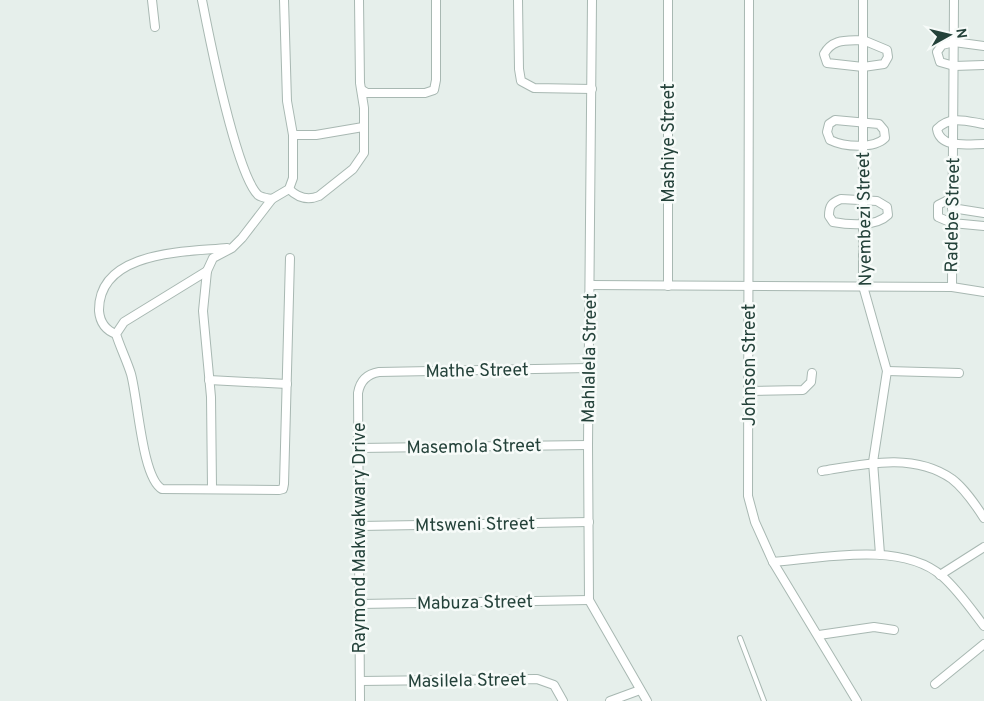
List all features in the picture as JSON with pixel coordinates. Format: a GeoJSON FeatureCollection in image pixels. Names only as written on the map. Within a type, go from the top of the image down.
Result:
{"type":"FeatureCollection","features":[{"type":"Feature","properties":{"kind":"street"},"geometry":{"type":"LineString","coordinates":[[152,0],[155,27]]}},
{"type":"Feature","properties":{"kind":"street"},"geometry":{"type":"LineString","coordinates":[[202,0],[209,37],[236,142],[258,194],[272,199]]}},
{"type":"Feature","properties":{"kind":"street"},"geometry":{"type":"LineString","coordinates":[[212,488],[209,380],[203,311],[207,271],[213,258],[232,248],[260,218],[272,199],[289,189],[293,178],[292,135],[287,101],[284,0]]}},
{"type":"Feature","properties":{"kind":"street"},"geometry":{"type":"LineString","coordinates":[[289,189],[295,195],[314,198],[354,169],[364,153],[360,0]]}},
{"type":"Feature","properties":{"kind":"street"},"geometry":{"type":"LineString","coordinates":[[362,90],[367,93],[425,93],[434,90],[436,80],[436,0]]}},
{"type":"Feature","properties":{"kind":"street"},"geometry":{"type":"LineString","coordinates":[[518,0],[519,69],[521,81],[534,88],[592,89]]}},
{"type":"Feature","properties":{"kind":"street","name":"Mahlalela Street"},"geometry":{"type":"LineString","coordinates":[[589,600],[590,522],[588,445],[592,0]]}},
{"type":"Feature","properties":{"kind":"street","name":"Mashiye Street"},"geometry":{"type":"LineString","coordinates":[[668,0],[668,286]]}},
{"type":"Feature","properties":{"kind":"street","name":"Johnson Street"},"geometry":{"type":"LineString","coordinates":[[749,0],[748,496],[755,522],[773,562],[819,635],[857,701]]}},
{"type":"Feature","properties":{"kind":"street","name":"Nyembezi Street"},"geometry":{"type":"LineString","coordinates":[[864,0],[863,286],[887,371],[873,462],[880,554]]}},
{"type":"Feature","properties":{"kind":"street","name":"Radebe Street"},"geometry":{"type":"LineString","coordinates":[[952,287],[954,0]]}},
{"type":"Feature","properties":{"kind":"street"},"geometry":{"type":"LineString","coordinates":[[863,40],[886,50],[888,57],[884,64],[863,67],[827,64],[824,54],[829,44],[837,41],[863,40]]}},
{"type":"Feature","properties":{"kind":"street"},"geometry":{"type":"LineString","coordinates":[[984,46],[954,42],[942,45],[937,52],[940,62],[954,66],[984,65]]}},
{"type":"Feature","properties":{"kind":"street"},"geometry":{"type":"LineString","coordinates":[[953,144],[942,141],[938,136],[937,129],[943,122],[954,119],[984,124]]}},
{"type":"Feature","properties":{"kind":"street"},"geometry":{"type":"LineString","coordinates":[[835,120],[863,121],[879,124],[884,130],[885,138],[880,143],[863,145],[836,143],[830,140],[827,132],[828,124],[835,120]]}},
{"type":"Feature","properties":{"kind":"street"},"geometry":{"type":"LineString","coordinates":[[292,135],[316,135],[363,126]]}},
{"type":"Feature","properties":{"kind":"street","name":"Radebe Street"},"geometry":{"type":"LineString","coordinates":[[953,144],[984,144]]}},
{"type":"Feature","properties":{"kind":"street"},"geometry":{"type":"LineString","coordinates":[[952,198],[938,205],[936,211],[938,217],[952,222],[984,226]]}},
{"type":"Feature","properties":{"kind":"street"},"geometry":{"type":"LineString","coordinates":[[841,200],[877,201],[887,207],[888,215],[883,220],[863,224],[833,222],[829,216],[829,208],[833,202],[841,200]]}},
{"type":"Feature","properties":{"kind":"street"},"geometry":{"type":"LineString","coordinates":[[952,208],[984,213]]}},
{"type":"Feature","properties":{"kind":"street"},"geometry":{"type":"LineString","coordinates":[[232,248],[161,254],[147,257],[119,272],[104,291],[99,312],[104,326],[116,334],[131,374],[143,447],[152,477],[157,486],[162,489],[212,488],[273,491],[283,489],[290,258]]}},
{"type":"Feature","properties":{"kind":"street"},"geometry":{"type":"LineString","coordinates":[[116,334],[130,318],[207,271]]}},
{"type":"Feature","properties":{"kind":"street"},"geometry":{"type":"LineString","coordinates":[[590,285],[952,287],[984,292]]}},
{"type":"Feature","properties":{"kind":"street","name":"Mathe Street"},"geometry":{"type":"LineString","coordinates":[[366,378],[379,372],[590,368]]}},
{"type":"Feature","properties":{"kind":"street"},"geometry":{"type":"LineString","coordinates":[[887,371],[958,373]]}},
{"type":"Feature","properties":{"kind":"street"},"geometry":{"type":"LineString","coordinates":[[749,391],[803,390],[811,382],[812,373]]}},
{"type":"Feature","properties":{"kind":"street","name":"Raymond Makwakwary Drive"},"geometry":{"type":"LineString","coordinates":[[360,701],[358,393],[361,383],[366,378]]}},
{"type":"Feature","properties":{"kind":"street"},"geometry":{"type":"LineString","coordinates":[[209,380],[287,384]]}},
{"type":"Feature","properties":{"kind":"street","name":"Masemola Street"},"geometry":{"type":"LineString","coordinates":[[359,448],[588,445]]}},
{"type":"Feature","properties":{"kind":"street"},"geometry":{"type":"LineString","coordinates":[[822,471],[873,462],[895,462],[923,466],[953,480],[969,496],[984,518]]}},
{"type":"Feature","properties":{"kind":"street","name":"Mtsweni Street"},"geometry":{"type":"LineString","coordinates":[[360,526],[590,522]]}},
{"type":"Feature","properties":{"kind":"street"},"geometry":{"type":"LineString","coordinates":[[940,574],[984,546]]}},
{"type":"Feature","properties":{"kind":"street"},"geometry":{"type":"LineString","coordinates":[[773,562],[880,554],[915,562],[940,574],[984,626]]}},
{"type":"Feature","properties":{"kind":"street"},"geometry":{"type":"LineString","coordinates":[[589,600],[647,701]]}},
{"type":"Feature","properties":{"kind":"street","name":"Mabuza Street"},"geometry":{"type":"LineString","coordinates":[[360,604],[589,600]]}},
{"type":"Feature","properties":{"kind":"street"},"geometry":{"type":"LineString","coordinates":[[819,635],[874,627],[894,630]]}},
{"type":"Feature","properties":{"kind":"street"},"geometry":{"type":"LineString","coordinates":[[935,684],[984,644]]}},
{"type":"Feature","properties":{"kind":"street","name":"Masilela Street"},"geometry":{"type":"LineString","coordinates":[[360,681],[537,679],[554,686],[563,701]]}},
{"type":"Feature","properties":{"kind":"street"},"geometry":{"type":"LineString","coordinates":[[610,701],[640,690]]}},
{"type":"Feature","properties":{"kind":"lane"},"geometry":{"type":"LineString","coordinates":[[740,638],[764,701]]}}]}
